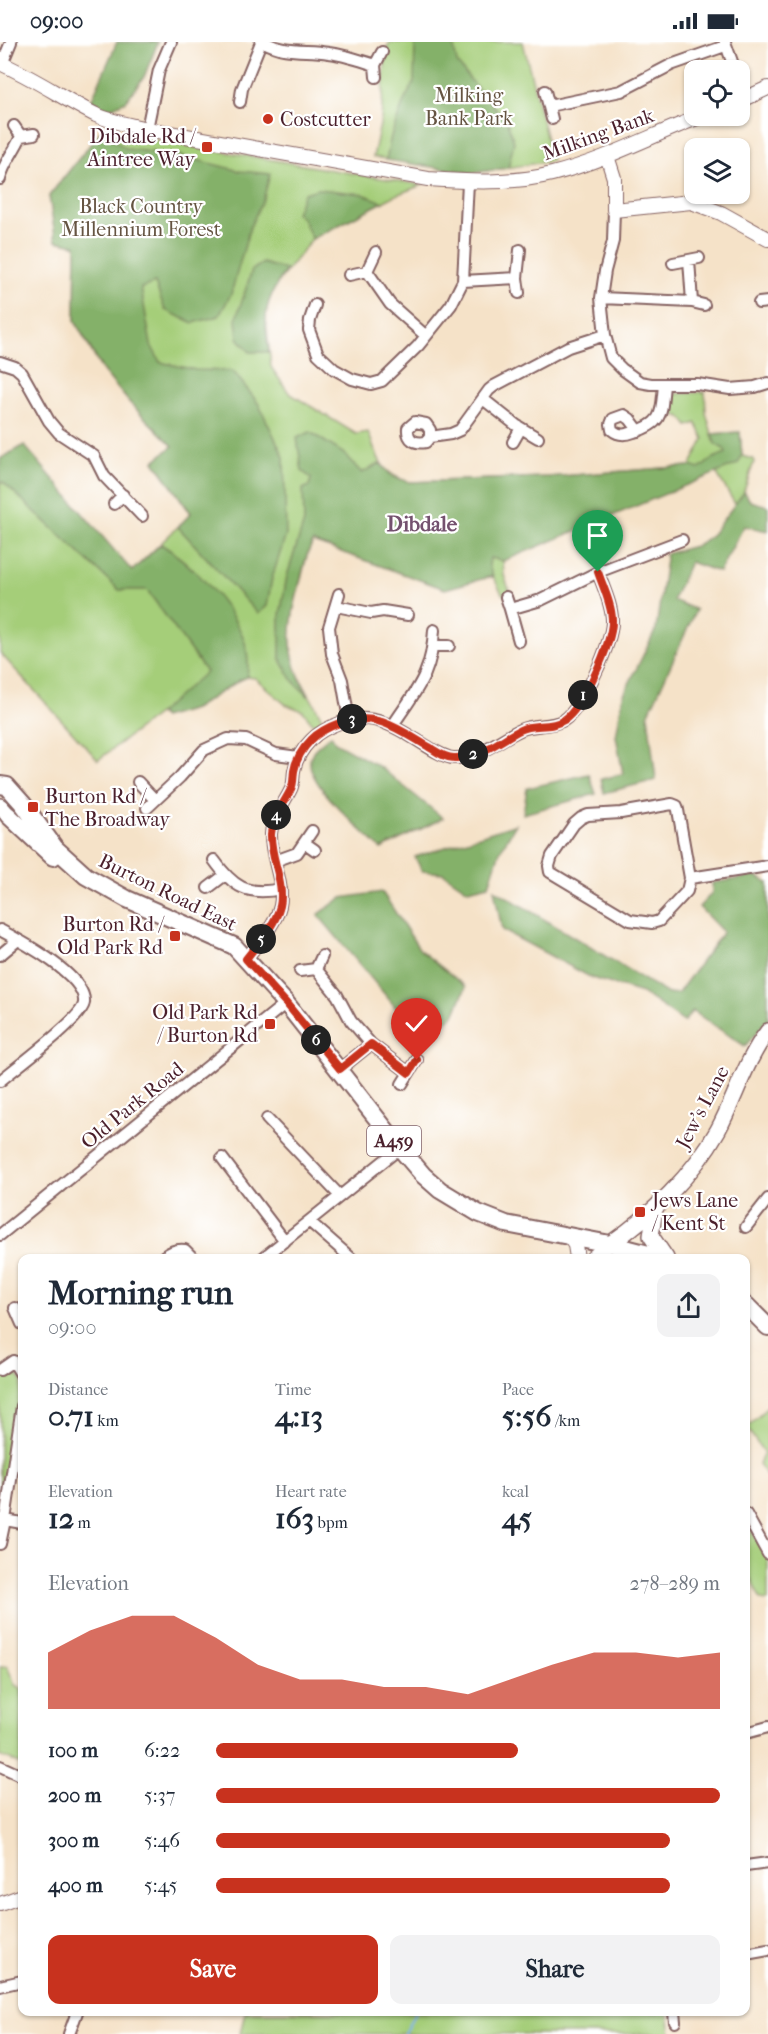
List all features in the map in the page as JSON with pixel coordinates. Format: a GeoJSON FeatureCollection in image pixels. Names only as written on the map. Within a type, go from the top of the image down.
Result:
{"type":"FeatureCollection","features":[{"type":"Feature","properties":{"kind":"main road","name":"A459"},"geometry":{"type":"LineString","coordinates":[[3,813],[5,787]]}},
{"type":"Feature","properties":{"kind":"main road","name":"Burton Road East"},"geometry":{"type":"LineString","coordinates":[[5,787],[24,804],[55,848],[86,876],[127,899],[234,946],[246,959]]}},
{"type":"Feature","properties":{"kind":"main road","name":"Burton Road East"},"geometry":{"type":"LineString","coordinates":[[3,813],[63,867],[93,889],[144,916],[230,955],[246,959]]}},
{"type":"Feature","properties":{"kind":"main road","name":"A459"},"geometry":{"type":"LineString","coordinates":[[246,959],[286,1003],[340,1069],[400,1148],[440,1191],[478,1213],[506,1224],[649,1254]]}},
{"type":"Feature","properties":{"kind":"main road","name":"Jew's Lane"},"geometry":{"type":"LineString","coordinates":[[610,1244],[633,1228],[655,1208],[700,1159],[719,1129],[756,1047],[768,1031]]}},
{"type":"Feature","properties":{"kind":"main road"},"geometry":{"type":"LineString","coordinates":[[655,1208],[651,1236],[662,1254]]}},
{"type":"Feature","properties":{"kind":"main road"},"geometry":{"type":"LineString","coordinates":[[750,1309],[766,1323]]}},
{"type":"Feature","properties":{"kind":"street"},"geometry":{"type":"LineString","coordinates":[[1,64],[12,42]]}},
{"type":"Feature","properties":{"kind":"street"},"geometry":{"type":"LineString","coordinates":[[147,129],[159,70],[171,42]]}},
{"type":"Feature","properties":{"kind":"street"},"geometry":{"type":"LineString","coordinates":[[240,102],[236,88],[262,42],[292,52],[327,53],[375,64]]}},
{"type":"Feature","properties":{"kind":"street"},"geometry":{"type":"LineString","coordinates":[[549,106],[621,92],[671,65],[725,44],[731,60]]}},
{"type":"Feature","properties":{"kind":"street"},"geometry":{"type":"LineString","coordinates":[[376,77],[375,64],[382,52]]}},
{"type":"Feature","properties":{"kind":"street","name":"Milking Bank"},"geometry":{"type":"LineString","coordinates":[[1,64],[37,81],[98,116],[147,129],[428,179],[468,182],[511,180],[551,174],[607,156],[684,124]]}},
{"type":"Feature","properties":{"kind":"street"},"geometry":{"type":"LineString","coordinates":[[750,96],[768,88]]}},
{"type":"Feature","properties":{"kind":"street"},"geometry":{"type":"LineString","coordinates":[[545,91],[552,119]]}},
{"type":"Feature","properties":{"kind":"street"},"geometry":{"type":"LineString","coordinates":[[14,126],[21,136]]}},
{"type":"Feature","properties":{"kind":"street"},"geometry":{"type":"LineString","coordinates":[[21,136],[34,134]]}},
{"type":"Feature","properties":{"kind":"street"},"geometry":{"type":"LineString","coordinates":[[1,172],[17,148],[21,136]]}},
{"type":"Feature","properties":{"kind":"street"},"geometry":{"type":"LineString","coordinates":[[607,156],[614,178],[613,241],[601,298],[605,335],[611,358],[640,382],[664,385],[697,384],[730,389],[755,387],[768,383]]}},
{"type":"Feature","properties":{"kind":"street"},"geometry":{"type":"LineString","coordinates":[[315,305],[309,320],[309,330],[318,354],[334,369],[360,382],[371,384],[382,381],[426,336],[452,305],[463,281],[468,182]]}},
{"type":"Feature","properties":{"kind":"street"},"geometry":{"type":"LineString","coordinates":[[614,210],[691,202],[721,213],[768,239]]}},
{"type":"Feature","properties":{"kind":"street"},"geometry":{"type":"LineString","coordinates":[[519,294],[517,278],[520,250]]}},
{"type":"Feature","properties":{"kind":"street"},"geometry":{"type":"LineString","coordinates":[[367,271],[376,252]]}},
{"type":"Feature","properties":{"kind":"street"},"geometry":{"type":"LineString","coordinates":[[673,263],[694,259],[692,302]]}},
{"type":"Feature","properties":{"kind":"street"},"geometry":{"type":"LineString","coordinates":[[367,271],[390,304],[426,336]]}},
{"type":"Feature","properties":{"kind":"street"},"geometry":{"type":"LineString","coordinates":[[349,275],[367,271]]}},
{"type":"Feature","properties":{"kind":"street"},"geometry":{"type":"LineString","coordinates":[[463,281],[517,278]]}},
{"type":"Feature","properties":{"kind":"street"},"geometry":{"type":"LineString","coordinates":[[601,298],[692,302],[704,305]]}},
{"type":"Feature","properties":{"kind":"street"},"geometry":{"type":"LineString","coordinates":[[430,437],[451,434],[460,429],[494,386],[568,347],[605,335]]}},
{"type":"Feature","properties":{"kind":"street"},"geometry":{"type":"LineString","coordinates":[[0,362],[15,367],[22,373],[49,421],[59,433],[94,456],[104,476],[142,516]]}},
{"type":"Feature","properties":{"kind":"street"},"geometry":{"type":"LineString","coordinates":[[639,431],[653,425],[657,420],[662,408],[664,385]]}},
{"type":"Feature","properties":{"kind":"street"},"geometry":{"type":"LineString","coordinates":[[483,399],[538,438]]}},
{"type":"Feature","properties":{"kind":"street"},"geometry":{"type":"LineString","coordinates":[[513,442],[521,428]]}},
{"type":"Feature","properties":{"kind":"street"},"geometry":{"type":"LineString","coordinates":[[114,504],[123,495]]}},
{"type":"Feature","properties":{"kind":"street"},"geometry":{"type":"LineString","coordinates":[[510,609],[541,600],[598,572],[682,540]]}},
{"type":"Feature","properties":{"kind":"street"},"geometry":{"type":"LineString","coordinates":[[246,959],[273,923],[280,907],[281,889],[271,834],[273,823],[292,788],[298,757],[313,738],[328,728],[349,720],[366,718],[393,725],[443,755],[454,758],[482,751],[527,727],[549,726],[564,720],[575,710],[606,650],[609,638],[612,620],[598,572]]}},
{"type":"Feature","properties":{"kind":"street"},"geometry":{"type":"LineString","coordinates":[[339,594],[329,627],[332,654],[342,680],[349,720]]}},
{"type":"Feature","properties":{"kind":"street"},"geometry":{"type":"LineString","coordinates":[[506,597],[519,641]]}},
{"type":"Feature","properties":{"kind":"street"},"geometry":{"type":"LineString","coordinates":[[336,606],[371,613],[392,606],[408,615]]}},
{"type":"Feature","properties":{"kind":"street"},"geometry":{"type":"LineString","coordinates":[[393,725],[425,677],[433,646],[434,630]]}},
{"type":"Feature","properties":{"kind":"street"},"geometry":{"type":"LineString","coordinates":[[433,646],[449,646]]}},
{"type":"Feature","properties":{"kind":"street"},"geometry":{"type":"LineString","coordinates":[[138,782],[151,804],[204,750],[228,739],[246,740],[276,754],[298,757]]}},
{"type":"Feature","properties":{"kind":"street"},"geometry":{"type":"LineString","coordinates":[[672,804],[677,806],[678,810],[690,878],[687,891],[666,915],[659,921],[644,923],[630,920],[554,875],[550,872],[549,866],[552,856],[568,832],[581,818],[672,804]]}},
{"type":"Feature","properties":{"kind":"street"},"geometry":{"type":"LineString","coordinates":[[275,861],[297,853],[312,831]]}},
{"type":"Feature","properties":{"kind":"street"},"geometry":{"type":"LineString","coordinates":[[305,843],[315,850]]}},
{"type":"Feature","properties":{"kind":"street"},"geometry":{"type":"LineString","coordinates":[[214,860],[225,875],[248,891],[269,892],[281,889]]}},
{"type":"Feature","properties":{"kind":"street"},"geometry":{"type":"LineString","coordinates":[[690,878],[768,866]]}},
{"type":"Feature","properties":{"kind":"street"},"geometry":{"type":"LineString","coordinates":[[208,888],[225,875]]}},
{"type":"Feature","properties":{"kind":"street"},"geometry":{"type":"LineString","coordinates":[[0,930],[53,961],[81,989],[84,1003],[81,1010],[65,1027],[0,1081]]}},
{"type":"Feature","properties":{"kind":"street"},"geometry":{"type":"LineString","coordinates":[[0,955],[18,940]]}},
{"type":"Feature","properties":{"kind":"street"},"geometry":{"type":"LineString","coordinates":[[316,969],[322,956]]}},
{"type":"Feature","properties":{"kind":"street"},"geometry":{"type":"LineString","coordinates":[[300,971],[316,969]]}},
{"type":"Feature","properties":{"kind":"street"},"geometry":{"type":"LineString","coordinates":[[316,969],[338,995],[351,1021],[371,1044],[409,1073]]}},
{"type":"Feature","properties":{"kind":"street","name":"Old Park Road"},"geometry":{"type":"LineString","coordinates":[[0,1234],[286,1003]]}},
{"type":"Feature","properties":{"kind":"street"},"geometry":{"type":"LineString","coordinates":[[340,1069],[371,1044]]}},
{"type":"Feature","properties":{"kind":"street"},"geometry":{"type":"LineString","coordinates":[[402,1084],[417,1060]]}},
{"type":"Feature","properties":{"kind":"street"},"geometry":{"type":"LineString","coordinates":[[267,1119],[340,1196]]}},
{"type":"Feature","properties":{"kind":"street"},"geometry":{"type":"LineString","coordinates":[[275,1254],[285,1241],[400,1148]]}},
{"type":"Feature","properties":{"kind":"street"},"geometry":{"type":"LineString","coordinates":[[222,1158],[285,1241]]}},
{"type":"Feature","properties":{"kind":"street"},"geometry":{"type":"LineString","coordinates":[[746,1227],[768,1199]]}},
{"type":"Feature","properties":{"kind":"street"},"geometry":{"type":"LineString","coordinates":[[310,1222],[346,1254]]}},
{"type":"Feature","properties":{"kind":"street"},"geometry":{"type":"LineString","coordinates":[[569,1236],[575,1245],[576,1254]]}},
{"type":"Feature","properties":{"kind":"street"},"geometry":{"type":"LineString","coordinates":[[597,1254],[610,1244]]}},
{"type":"Feature","properties":{"kind":"street"},"geometry":{"type":"LineString","coordinates":[[167,1254],[185,1250],[189,1254]]}},
{"type":"Feature","properties":{"kind":"street"},"geometry":{"type":"LineString","coordinates":[[15,1308],[18,1315]]}},
{"type":"Feature","properties":{"kind":"street"},"geometry":{"type":"LineString","coordinates":[[0,1370],[18,1357]]}},
{"type":"Feature","properties":{"kind":"street"},"geometry":{"type":"LineString","coordinates":[[13,1361],[18,1369]]}},
{"type":"Feature","properties":{"kind":"street"},"geometry":{"type":"LineString","coordinates":[[0,1544],[18,1430]]}},
{"type":"Feature","properties":{"kind":"street"},"geometry":{"type":"LineString","coordinates":[[3,1519],[18,1522]]}},
{"type":"Feature","properties":{"kind":"street"},"geometry":{"type":"LineString","coordinates":[[750,1521],[768,1554]]}},
{"type":"Feature","properties":{"kind":"street"},"geometry":{"type":"LineString","coordinates":[[750,1732],[768,1727]]}},
{"type":"Feature","properties":{"kind":"street"},"geometry":{"type":"LineString","coordinates":[[0,1766],[18,1774]]}},
{"type":"Feature","properties":{"kind":"street"},"geometry":{"type":"LineString","coordinates":[[750,1865],[768,1863]]}},
{"type":"Feature","properties":{"kind":"street"},"geometry":{"type":"LineString","coordinates":[[0,1904],[18,1897]]}},
{"type":"Feature","properties":{"kind":"street"},"geometry":{"type":"LineString","coordinates":[[750,1953],[768,1950]]}},
{"type":"Feature","properties":{"kind":"street"},"geometry":{"type":"LineString","coordinates":[[0,1986],[18,1982]]}},
{"type":"Feature","properties":{"kind":"street"},"geometry":{"type":"LineString","coordinates":[[69,2034],[75,2016]]}},
{"type":"Feature","properties":{"kind":"green space"},"geometry":{"type":"Polygon","coordinates":[[[117,42],[158,42],[144,77],[126,101],[109,109],[91,101],[117,42]]]}},
{"type":"Feature","properties":{"kind":"green space","name":"Milking Bank Park"},"geometry":{"type":"Polygon","coordinates":[[[390,42],[523,42],[552,161],[472,173],[373,157],[381,120],[386,49],[390,42]]]}},
{"type":"Feature","properties":{"kind":"green space"},"geometry":{"type":"Polygon","coordinates":[[[415,42],[453,42],[457,63],[507,121],[514,142],[508,168],[472,173],[386,160],[391,136],[414,82],[415,42]]]}},
{"type":"Feature","properties":{"kind":"green space"},"geometry":{"type":"Polygon","coordinates":[[[101,131],[422,185],[396,195],[312,239],[275,286],[265,311],[271,367],[289,393],[356,434],[368,432],[382,464],[392,474],[410,482],[548,477],[690,466],[704,439],[696,423],[688,426],[681,417],[666,412],[670,394],[705,392],[706,413],[712,434],[740,432],[742,456],[753,459],[744,491],[750,501],[735,504],[716,472],[503,561],[504,575],[510,592],[503,595],[493,577],[448,585],[313,542],[308,551],[292,615],[290,638],[294,667],[325,724],[317,729],[303,711],[285,704],[255,678],[247,677],[194,709],[163,718],[158,714],[98,760],[0,653],[0,483],[3,482],[132,571],[191,514],[154,461],[173,446],[130,403],[100,367],[75,321],[76,245],[56,241],[49,196],[101,131]]]}},
{"type":"Feature","properties":{"kind":"green space","name":"Black Country Millennium Forest"},"geometry":{"type":"Polygon","coordinates":[[[101,131],[127,149],[177,155],[240,171],[270,174],[264,197],[250,227],[231,294],[219,316],[193,323],[165,310],[155,283],[141,288],[151,345],[160,362],[196,370],[233,371],[258,403],[284,457],[286,535],[272,578],[267,606],[258,614],[178,527],[191,513],[154,461],[173,446],[130,403],[104,372],[75,321],[76,245],[56,241],[49,196],[101,131]]]}},
{"type":"Feature","properties":{"kind":"green space"},"geometry":{"type":"Polygon","coordinates":[[[318,189],[363,194],[383,202],[312,239],[303,219],[296,213],[304,193],[318,189]]]}},
{"type":"Feature","properties":{"kind":"green space","name":"Black Country Millennium Forest"},"geometry":{"type":"Polygon","coordinates":[[[263,263],[286,270],[273,291],[267,309],[266,328],[269,352],[250,352],[238,338],[236,319],[252,270],[263,263]]]}},
{"type":"Feature","properties":{"kind":"green space"},"geometry":{"type":"Polygon","coordinates":[[[310,432],[343,453],[362,473],[380,463],[393,477],[410,482],[548,477],[690,466],[699,469],[714,458],[726,453],[724,449],[715,444],[712,434],[740,432],[742,456],[738,464],[503,561],[490,558],[489,566],[493,576],[445,589],[313,542],[303,569],[291,630],[292,655],[309,697],[293,681],[280,658],[280,615],[287,576],[304,522],[303,489],[309,486],[311,478],[302,471],[297,438],[310,432]]]}},
{"type":"Feature","properties":{"kind":"green space"},"geometry":{"type":"Polygon","coordinates":[[[24,445],[132,571],[161,544],[195,571],[226,607],[243,637],[247,654],[247,677],[194,709],[163,718],[159,713],[206,672],[147,590],[119,590],[3,482],[0,483],[0,459],[24,445]]]}},
{"type":"Feature","properties":{"kind":"green space"},"geometry":{"type":"Polygon","coordinates":[[[744,492],[750,501],[768,506],[768,531],[744,526],[719,572],[690,562],[673,600],[696,610],[648,715],[656,780],[604,793],[601,779],[623,774],[616,736],[623,696],[656,629],[665,554],[695,546],[710,537],[744,492]]]}},
{"type":"Feature","properties":{"kind":"green space"},"geometry":{"type":"Polygon","coordinates":[[[331,735],[335,742],[380,767],[443,818],[381,849],[326,794],[311,770],[310,760],[313,752],[331,735]]]}},
{"type":"Feature","properties":{"kind":"green space"},"geometry":{"type":"Polygon","coordinates":[[[589,774],[596,794],[523,814],[527,788],[589,774]]]}},
{"type":"Feature","properties":{"kind":"green space"},"geometry":{"type":"Polygon","coordinates":[[[516,824],[500,851],[489,885],[468,890],[443,873],[422,871],[415,857],[516,824]]]}},
{"type":"Feature","properties":{"kind":"green space"},"geometry":{"type":"Polygon","coordinates":[[[756,876],[768,883],[768,1020],[745,1046],[692,1011],[684,1022],[642,993],[592,978],[502,930],[494,889],[668,994],[678,993],[723,932],[699,907],[712,893],[712,883],[756,876]]]}},
{"type":"Feature","properties":{"kind":"green space"},"geometry":{"type":"Polygon","coordinates":[[[382,892],[420,950],[466,987],[454,1015],[423,1040],[318,915],[341,898],[382,892]]]}},
{"type":"Feature","properties":{"kind":"green space"},"geometry":{"type":"Polygon","coordinates":[[[11,1368],[18,1376],[18,1407],[2,1510],[0,1511],[0,1377],[11,1368]]]}},
{"type":"Feature","properties":{"kind":"green space"},"geometry":{"type":"Polygon","coordinates":[[[768,1406],[768,1478],[759,1464],[764,1453],[750,1432],[750,1425],[768,1406]]]}},
{"type":"Feature","properties":{"kind":"green space"},"geometry":{"type":"Polygon","coordinates":[[[750,1527],[768,1560],[768,1601],[761,1600],[750,1577],[750,1527]]]}},
{"type":"Feature","properties":{"kind":"green space"},"geometry":{"type":"Polygon","coordinates":[[[7,1666],[15,1685],[18,1687],[18,1763],[0,1756],[0,1667],[7,1666]]]}},
{"type":"Feature","properties":{"kind":"green space"},"geometry":{"type":"Polygon","coordinates":[[[244,2016],[669,2016],[671,2034],[240,2034],[244,2016]]]}},
{"type":"Feature","properties":{"kind":"waterway"},"geometry":{"type":"LineString","coordinates":[[404,2034],[413,2016]]}},
{"type":"Feature","properties":{"kind":"place","name":"Costcutter"},"geometry":{"type":"Point","coordinates":[268,119]}},
{"type":"Feature","properties":{"kind":"place","name":"Dibdale Rd / Aintree Way"},"geometry":{"type":"Point","coordinates":[207,147]}},
{"type":"Feature","properties":{"kind":"place","name":"Burton Rd / The Broadway"},"geometry":{"type":"Point","coordinates":[33,807]}},
{"type":"Feature","properties":{"kind":"place","name":"Burton Rd / Old Park Rd"},"geometry":{"type":"Point","coordinates":[175,936]}},
{"type":"Feature","properties":{"kind":"place","name":"Old Park Rd / Burton Rd"},"geometry":{"type":"Point","coordinates":[270,1024]}},
{"type":"Feature","properties":{"kind":"place","name":"Jews Lane / Kent St"},"geometry":{"type":"Point","coordinates":[640,1212]}},
{"type":"Feature","properties":{"kind":"district","name":"Dibdale"},"geometry":{"type":"Point","coordinates":[422,524]}},
{"type":"Feature","properties":{"kind":"route"},"geometry":{"type":"LineString","coordinates":[[417,1060],[409,1073],[371,1044],[340,1069],[263,976],[246,959],[273,923],[280,907],[281,889],[272,847],[273,823],[292,788],[298,757],[313,738],[338,723],[359,718],[382,721],[399,728],[443,755],[454,758],[482,751],[527,727],[549,726],[570,716],[595,673],[609,638],[612,620],[598,572]]}}]}
